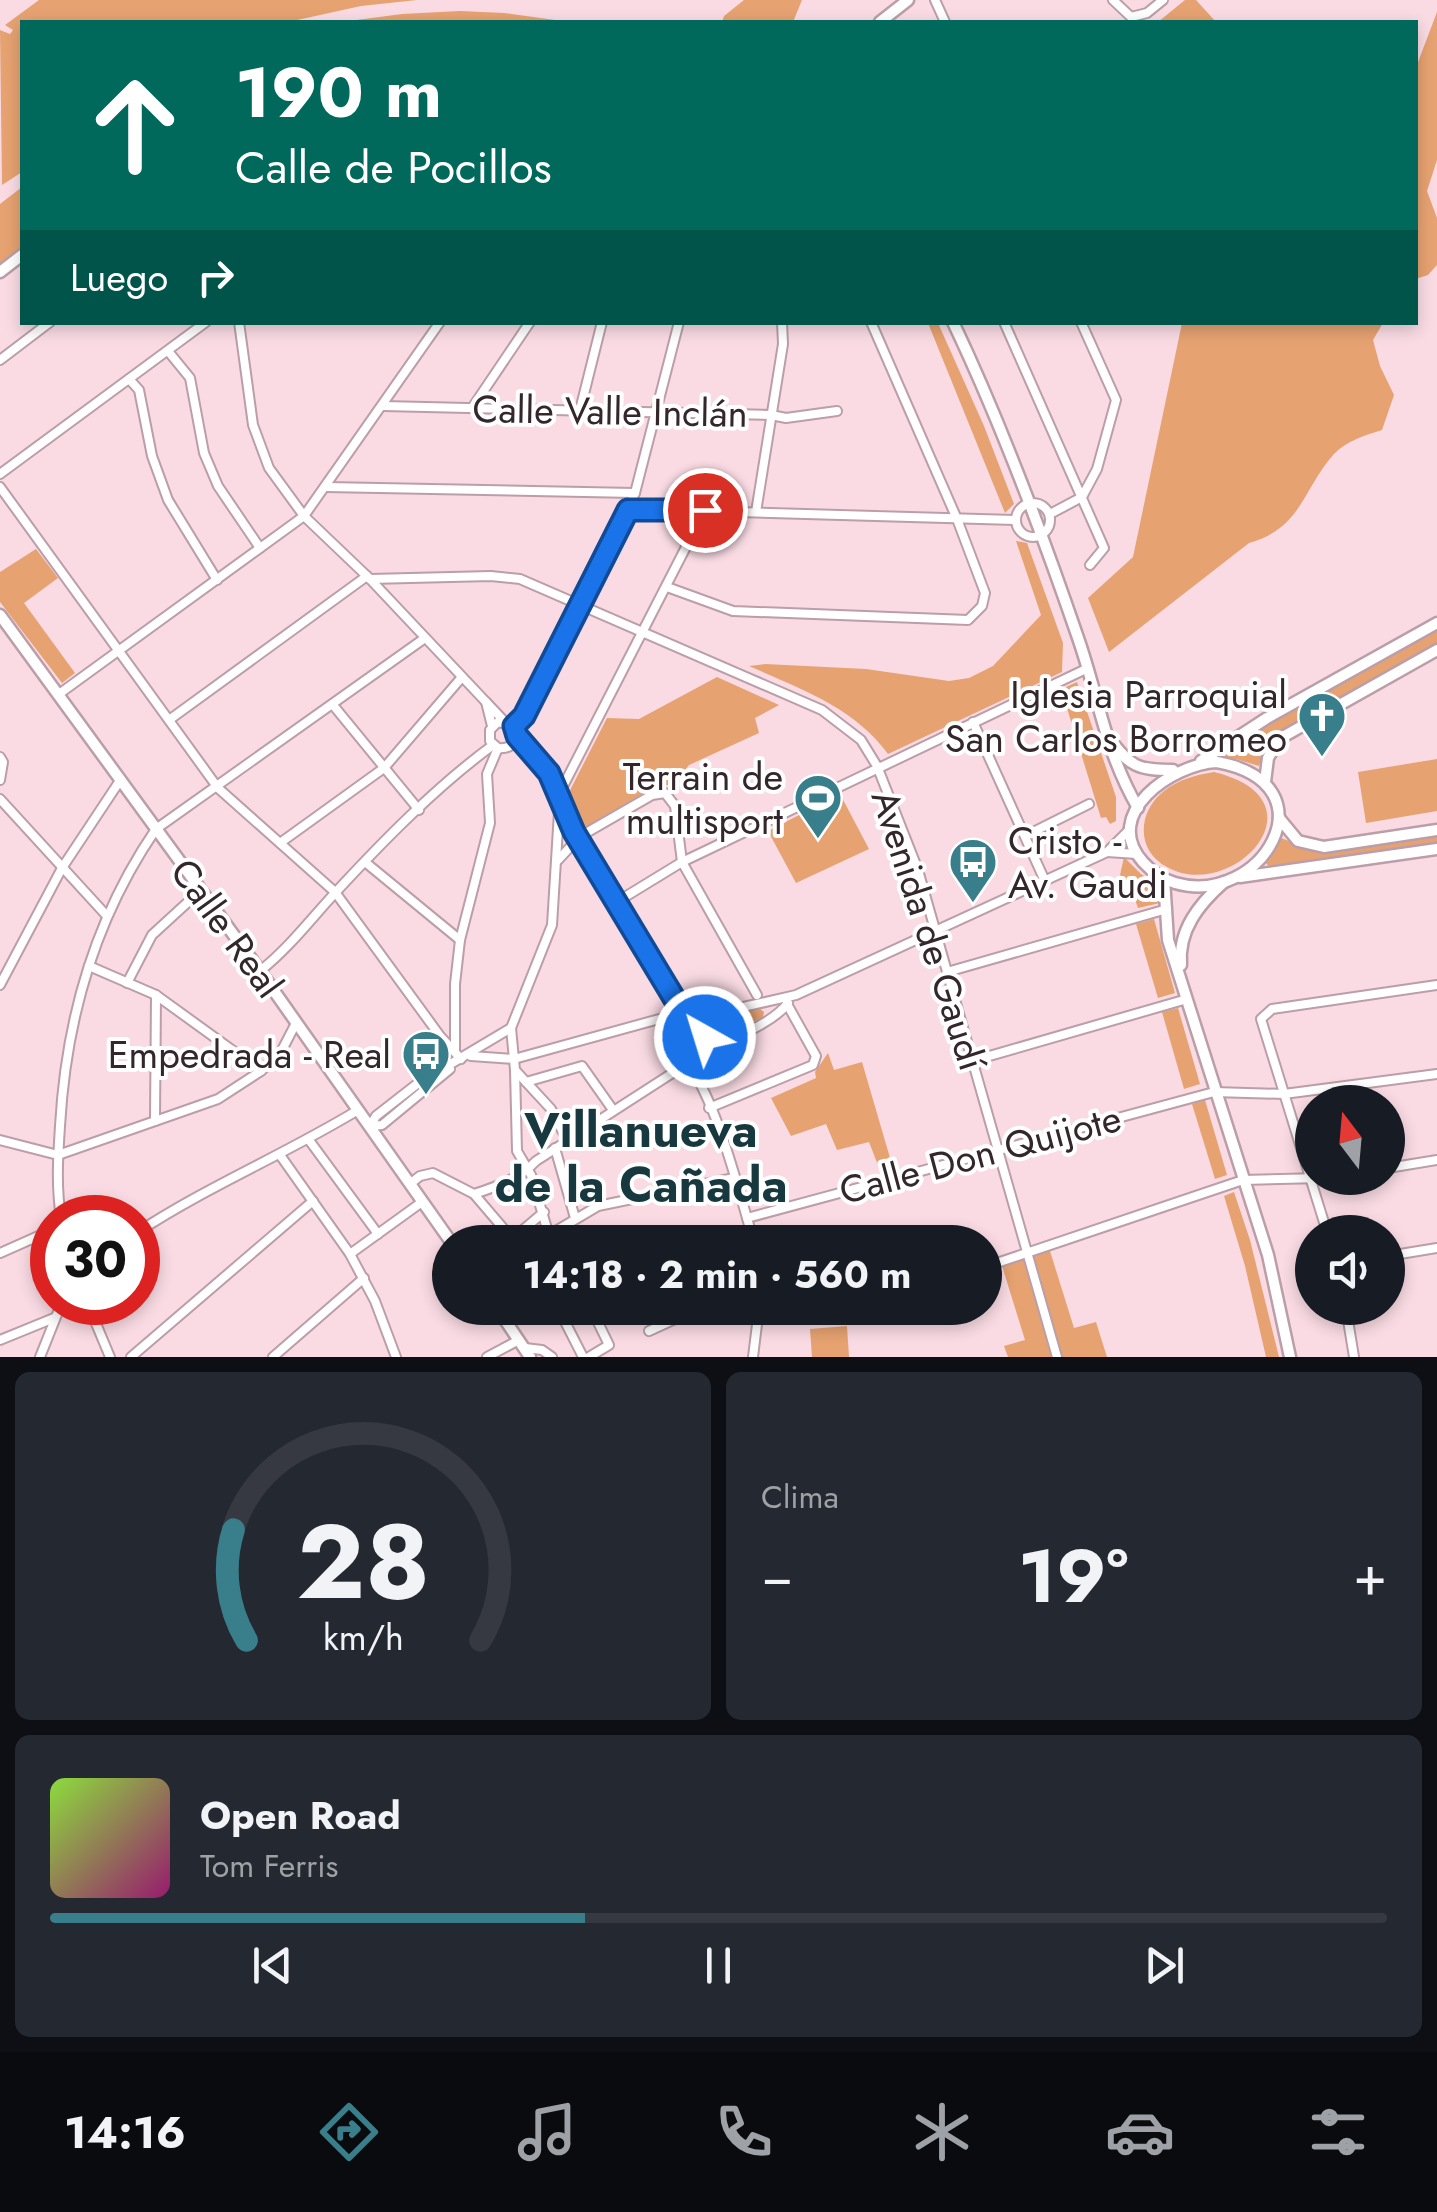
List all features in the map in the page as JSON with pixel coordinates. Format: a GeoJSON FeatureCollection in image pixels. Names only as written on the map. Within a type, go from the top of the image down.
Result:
{"type":"FeatureCollection","features":[{"type":"Feature","properties":{"kind":"street"},"geometry":{"type":"LineString","coordinates":[[883,20],[908,0]]}},
{"type":"Feature","properties":{"kind":"street"},"geometry":{"type":"LineString","coordinates":[[1113,0],[1131,16],[1147,14],[1163,0]]}},
{"type":"Feature","properties":{"kind":"street"},"geometry":{"type":"LineString","coordinates":[[0,272],[20,257]]}},
{"type":"Feature","properties":{"kind":"street"},"geometry":{"type":"LineString","coordinates":[[0,360],[46,325]]}},
{"type":"Feature","properties":{"kind":"street"},"geometry":{"type":"LineString","coordinates":[[0,474],[202,325]]}},
{"type":"Feature","properties":{"kind":"street"},"geometry":{"type":"LineString","coordinates":[[239,325],[253,425],[269,468],[304,516],[504,721],[514,726],[517,736],[544,764],[573,839]]}},
{"type":"Feature","properties":{"kind":"street"},"geometry":{"type":"LineString","coordinates":[[59,694],[304,516],[438,325]]}},
{"type":"Feature","properties":{"kind":"street"},"geometry":{"type":"LineString","coordinates":[[472,408],[528,325]]}},
{"type":"Feature","properties":{"kind":"street"},"geometry":{"type":"LineString","coordinates":[[580,410],[601,325]]}},
{"type":"Feature","properties":{"kind":"street"},"geometry":{"type":"LineString","coordinates":[[514,726],[524,716],[635,493],[678,325]]}},
{"type":"Feature","properties":{"kind":"street"},"geometry":{"type":"LineString","coordinates":[[756,512],[783,344],[782,325]]}},
{"type":"Feature","properties":{"kind":"street"},"geometry":{"type":"LineString","coordinates":[[667,587],[732,611],[968,620],[982,606],[986,594],[957,519],[873,325]]}},
{"type":"Feature","properties":{"kind":"street"},"geometry":{"type":"LineString","coordinates":[[954,325],[980,379],[1079,640],[1119,774],[1138,808]]}},
{"type":"Feature","properties":{"kind":"street"},"geometry":{"type":"LineString","coordinates":[[1005,325],[1104,548],[1090,564]]}},
{"type":"Feature","properties":{"kind":"street"},"geometry":{"type":"LineString","coordinates":[[1050,514],[1082,497],[1097,469],[1116,400],[1081,325]]}},
{"type":"Feature","properties":{"kind":"street"},"geometry":{"type":"LineString","coordinates":[[168,351],[190,378],[204,452],[218,486],[260,548]]}},
{"type":"Feature","properties":{"kind":"street"},"geometry":{"type":"LineString","coordinates":[[129,379],[139,390],[152,456],[168,500],[217,580]]}},
{"type":"Feature","properties":{"kind":"street","name":"Calle Valle Inclán"},"geometry":{"type":"LineString","coordinates":[[383,406],[786,418],[836,411]]}},
{"type":"Feature","properties":{"kind":"street"},"geometry":{"type":"LineString","coordinates":[[326,486],[635,493]]}},
{"type":"Feature","properties":{"kind":"street"},"geometry":{"type":"LineString","coordinates":[[0,487],[218,788],[336,892],[440,1036],[465,1057],[514,1058],[663,1018],[677,1024],[796,994],[1107,852],[1132,828]]}},
{"type":"Feature","properties":{"kind":"street"},"geometry":{"type":"LineString","coordinates":[[1028,503],[1043,505],[1050,514],[1050,524],[1040,536],[1030,538],[1018,530],[1018,510],[1028,503]]}},
{"type":"Feature","properties":{"kind":"street"},"geometry":{"type":"LineString","coordinates":[[628,510],[1015,520]]}},
{"type":"Feature","properties":{"kind":"street"},"geometry":{"type":"LineString","coordinates":[[547,1225],[520,1160],[515,1136],[511,1028],[550,932],[558,864],[557,798],[705,510]]}},
{"type":"Feature","properties":{"kind":"street"},"geometry":{"type":"LineString","coordinates":[[169,720],[368,578]]}},
{"type":"Feature","properties":{"kind":"street","name":"Avenida de Gaudí"},"geometry":{"type":"LineString","coordinates":[[368,578],[506,578],[548,589],[822,710],[861,740],[877,766],[918,870],[1057,1357]]}},
{"type":"Feature","properties":{"kind":"street","name":"Calle Real"},"geometry":{"type":"LineString","coordinates":[[0,615],[260,971],[439,1225]]}},
{"type":"Feature","properties":{"kind":"street"},"geometry":{"type":"LineString","coordinates":[[1437,622],[1266,718],[1196,764],[1179,770],[1151,789],[1138,808],[1132,828],[1137,854],[1164,879],[1200,886],[1437,849]]}},
{"type":"Feature","properties":{"kind":"street"},"geometry":{"type":"LineString","coordinates":[[57,1195],[71,1024],[106,916],[128,869],[156,830],[426,638]]}},
{"type":"Feature","properties":{"kind":"street"},"geometry":{"type":"LineString","coordinates":[[1265,782],[1268,758],[1279,740],[1437,650]]}},
{"type":"Feature","properties":{"kind":"street"},"geometry":{"type":"LineString","coordinates":[[615,903],[682,862],[877,766],[1086,670]]}},
{"type":"Feature","properties":{"kind":"street"},"geometry":{"type":"LineString","coordinates":[[280,843],[384,768],[462,677]]}},
{"type":"Feature","properties":{"kind":"street"},"geometry":{"type":"LineString","coordinates":[[456,1050],[454,1022],[460,940],[490,823],[488,765],[495,747],[489,736],[492,726],[486,702]]}},
{"type":"Feature","properties":{"kind":"street"},"geometry":{"type":"LineString","coordinates":[[332,706],[419,810]]}},
{"type":"Feature","properties":{"kind":"street"},"geometry":{"type":"LineString","coordinates":[[492,726],[504,721]]}},
{"type":"Feature","properties":{"kind":"street"},"geometry":{"type":"LineString","coordinates":[[972,722],[1044,881]]}},
{"type":"Feature","properties":{"kind":"street"},"geometry":{"type":"LineString","coordinates":[[1105,734],[1134,766],[1179,770]]}},
{"type":"Feature","properties":{"kind":"street"},"geometry":{"type":"LineString","coordinates":[[260,971],[283,953],[365,862],[475,758],[495,747],[506,749],[517,736]]}},
{"type":"Feature","properties":{"kind":"street"},"geometry":{"type":"LineString","coordinates":[[0,757],[0,780]]}},
{"type":"Feature","properties":{"kind":"street"},"geometry":{"type":"LineString","coordinates":[[475,758],[488,765]]}},
{"type":"Feature","properties":{"kind":"street"},"geometry":{"type":"LineString","coordinates":[[1196,764],[1232,765],[1265,782],[1279,818],[1298,841],[1324,847],[1437,830]]}},
{"type":"Feature","properties":{"kind":"street"},"geometry":{"type":"LineString","coordinates":[[0,985],[62,868],[121,779]]}},
{"type":"Feature","properties":{"kind":"street"},"geometry":{"type":"LineString","coordinates":[[557,849],[652,796],[665,793],[675,806],[682,862],[757,995],[766,1004],[768,1020]]}},
{"type":"Feature","properties":{"kind":"street"},"geometry":{"type":"LineString","coordinates":[[0,799],[106,916]]}},
{"type":"Feature","properties":{"kind":"street"},"geometry":{"type":"LineString","coordinates":[[1025,836],[1089,804]]}},
{"type":"Feature","properties":{"kind":"street"},"geometry":{"type":"LineString","coordinates":[[559,812],[666,987],[705,1037],[694,1055],[697,1077],[749,1225]]}},
{"type":"Feature","properties":{"kind":"street"},"geometry":{"type":"LineString","coordinates":[[1182,981],[1180,953],[1187,926],[1204,899],[1261,859],[1273,841],[1279,818]]}},
{"type":"Feature","properties":{"kind":"street"},"geometry":{"type":"LineString","coordinates":[[558,864],[573,839]]}},
{"type":"Feature","properties":{"kind":"street"},"geometry":{"type":"LineString","coordinates":[[1107,852],[1137,854]]}},
{"type":"Feature","properties":{"kind":"street"},"geometry":{"type":"LineString","coordinates":[[365,862],[460,940]]}},
{"type":"Feature","properties":{"kind":"street"},"geometry":{"type":"LineString","coordinates":[[1164,879],[1168,940],[1268,1256],[1290,1357]]}},
{"type":"Feature","properties":{"kind":"street"},"geometry":{"type":"LineString","coordinates":[[127,982],[152,935],[200,891]]}},
{"type":"Feature","properties":{"kind":"street"},"geometry":{"type":"LineString","coordinates":[[947,972],[1167,909]]}},
{"type":"Feature","properties":{"kind":"street"},"geometry":{"type":"LineString","coordinates":[[89,966],[156,996],[261,1072]]}},
{"type":"Feature","properties":{"kind":"street"},"geometry":{"type":"LineString","coordinates":[[1295,1123],[1260,1019],[1272,1010],[1437,985]]}},
{"type":"Feature","properties":{"kind":"street"},"geometry":{"type":"LineString","coordinates":[[666,987],[682,1046],[694,1055]]}},
{"type":"Feature","properties":{"kind":"street"},"geometry":{"type":"LineString","coordinates":[[474,1194],[527,1170],[694,1055],[781,1012],[796,994]]}},
{"type":"Feature","properties":{"kind":"street"},"geometry":{"type":"LineString","coordinates":[[741,1007],[757,995]]}},
{"type":"Feature","properties":{"kind":"street"},"geometry":{"type":"LineString","coordinates":[[155,1121],[156,996]]}},
{"type":"Feature","properties":{"kind":"street"},"geometry":{"type":"LineString","coordinates":[[972,1060],[1187,999]]}},
{"type":"Feature","properties":{"kind":"street"},"geometry":{"type":"LineString","coordinates":[[709,1108],[813,1065],[816,1056],[788,1004]]}},
{"type":"Feature","properties":{"kind":"street"},"geometry":{"type":"LineString","coordinates":[[440,1036],[454,1022]]}},
{"type":"Feature","properties":{"kind":"street"},"geometry":{"type":"LineString","coordinates":[[0,1140],[58,1155],[218,1099],[261,1072],[281,1052],[296,1024]]}},
{"type":"Feature","properties":{"kind":"street"},"geometry":{"type":"LineString","coordinates":[[370,1126],[376,1116],[403,1095],[511,1028]]}},
{"type":"Feature","properties":{"kind":"street"},"geometry":{"type":"LineString","coordinates":[[526,1082],[582,1066],[613,1110]]}},
{"type":"Feature","properties":{"kind":"street"},"geometry":{"type":"LineString","coordinates":[[515,1070],[551,1109],[567,1140]]}},
{"type":"Feature","properties":{"kind":"street","name":"Calle Don Quijote"},"geometry":{"type":"LineString","coordinates":[[747,1218],[1214,1092],[1284,1094],[1437,1074]]}},
{"type":"Feature","properties":{"kind":"street"},"geometry":{"type":"LineString","coordinates":[[160,1219],[358,1110]]}},
{"type":"Feature","properties":{"kind":"street"},"geometry":{"type":"LineString","coordinates":[[309,1140],[378,1234]]}},
{"type":"Feature","properties":{"kind":"street"},"geometry":{"type":"LineString","coordinates":[[555,1148],[575,1218]]}},
{"type":"Feature","properties":{"kind":"street"},"geometry":{"type":"LineString","coordinates":[[280,1155],[364,1278],[395,1356]]}},
{"type":"Feature","properties":{"kind":"street"},"geometry":{"type":"LineString","coordinates":[[1405,1165],[1437,1160]]}},
{"type":"Feature","properties":{"kind":"street"},"geometry":{"type":"LineString","coordinates":[[411,1183],[433,1172],[474,1194],[501,1225]]}},
{"type":"Feature","properties":{"kind":"street"},"geometry":{"type":"LineString","coordinates":[[567,1225],[598,1206],[734,1178]]}},
{"type":"Feature","properties":{"kind":"street"},"geometry":{"type":"LineString","coordinates":[[1002,1261],[1243,1180],[1295,1179]]}},
{"type":"Feature","properties":{"kind":"street"},"geometry":{"type":"LineString","coordinates":[[131,1357],[313,1201]]}},
{"type":"Feature","properties":{"kind":"street"},"geometry":{"type":"LineString","coordinates":[[350,1254],[422,1202]]}},
{"type":"Feature","properties":{"kind":"street"},"geometry":{"type":"LineString","coordinates":[[528,1225],[544,1212]]}},
{"type":"Feature","properties":{"kind":"street"},"geometry":{"type":"LineString","coordinates":[[0,1253],[30,1240]]}},
{"type":"Feature","properties":{"kind":"street"},"geometry":{"type":"LineString","coordinates":[[1405,1253],[1437,1248]]}},
{"type":"Feature","properties":{"kind":"street"},"geometry":{"type":"LineString","coordinates":[[273,1357],[364,1278]]}},
{"type":"Feature","properties":{"kind":"street"},"geometry":{"type":"LineString","coordinates":[[0,1340],[37,1325]]}},
{"type":"Feature","properties":{"kind":"street"},"geometry":{"type":"LineString","coordinates":[[40,1357],[51,1325]]}},
{"type":"Feature","properties":{"kind":"street"},"geometry":{"type":"LineString","coordinates":[[97,1325],[110,1357]]}},
{"type":"Feature","properties":{"kind":"street"},"geometry":{"type":"LineString","coordinates":[[509,1325],[525,1348]]}},
{"type":"Feature","properties":{"kind":"street"},"geometry":{"type":"LineString","coordinates":[[568,1325],[586,1357],[609,1344],[600,1325]]}},
{"type":"Feature","properties":{"kind":"street"},"geometry":{"type":"LineString","coordinates":[[649,1331],[662,1325]]}},
{"type":"Feature","properties":{"kind":"street"},"geometry":{"type":"LineString","coordinates":[[754,1357],[757,1325]]}},
{"type":"Feature","properties":{"kind":"street"},"geometry":{"type":"LineString","coordinates":[[1349,1325],[1354,1357]]}},
{"type":"Feature","properties":{"kind":"street"},"geometry":{"type":"LineString","coordinates":[[487,1357],[525,1348],[542,1350],[552,1357]]}},
{"type":"Feature","properties":{"kind":"shaded area"},"geometry":{"type":"Polygon","coordinates":[[[39,0],[417,0],[361,6],[297,20],[20,20],[20,173],[2,185],[0,30],[10,34],[13,30],[5,25],[39,0]]]}},
{"type":"Feature","properties":{"kind":"shaded area"},"geometry":{"type":"Polygon","coordinates":[[[744,0],[802,0],[794,20],[723,20],[744,0]]]}},
{"type":"Feature","properties":{"kind":"shaded area"},"geometry":{"type":"Polygon","coordinates":[[[1185,0],[1196,0],[1214,20],[1160,20],[1185,0]]]}},
{"type":"Feature","properties":{"kind":"shaded area"},"geometry":{"type":"Polygon","coordinates":[[[460,11],[555,20],[356,20],[460,11]]]}},
{"type":"Feature","properties":{"kind":"shaded area"},"geometry":{"type":"Polygon","coordinates":[[[1437,12],[1437,160],[1427,191],[1437,218],[1437,265],[1428,275],[1418,278],[1418,62],[1437,12]]]}},
{"type":"Feature","properties":{"kind":"shaded area"},"geometry":{"type":"Polygon","coordinates":[[[20,189],[20,250],[0,265],[0,204],[20,189]]]}},
{"type":"Feature","properties":{"kind":"shaded area"},"geometry":{"type":"Polygon","coordinates":[[[929,325],[939,325],[984,426],[1014,504],[1005,513],[929,325]]]}},
{"type":"Feature","properties":{"kind":"shaded area"},"geometry":{"type":"Polygon","coordinates":[[[1182,325],[1382,325],[1373,340],[1394,395],[1382,430],[1339,449],[1280,528],[1249,543],[1109,652],[1088,598],[1133,557],[1182,325]]]}},
{"type":"Feature","properties":{"kind":"shaded area"},"geometry":{"type":"Polygon","coordinates":[[[1016,541],[1027,543],[1063,643],[1062,672],[888,754],[843,712],[749,666],[866,669],[949,681],[969,678],[993,666],[1041,615],[1016,541]]]}},
{"type":"Feature","properties":{"kind":"shaded area"},"geometry":{"type":"Polygon","coordinates":[[[36,549],[58,578],[24,603],[75,673],[62,683],[0,602],[0,572],[36,549]]]}},
{"type":"Feature","properties":{"kind":"shaded area"},"geometry":{"type":"Polygon","coordinates":[[[1437,629],[1437,647],[1272,740],[1259,766],[1236,759],[1209,758],[1437,629]]]}},
{"type":"Feature","properties":{"kind":"shaded area"},"geometry":{"type":"Polygon","coordinates":[[[717,677],[779,705],[755,718],[759,733],[689,765],[674,785],[656,785],[583,831],[565,800],[607,718],[639,719],[717,677]]]}},
{"type":"Feature","properties":{"kind":"shaded area"},"geometry":{"type":"Polygon","coordinates":[[[1077,682],[1116,797],[1116,821],[1110,824],[1106,817],[1101,818],[1061,689],[1077,682]]]}},
{"type":"Feature","properties":{"kind":"shaded area"},"geometry":{"type":"Polygon","coordinates":[[[1437,759],[1437,811],[1366,823],[1358,772],[1437,759]]]}},
{"type":"Feature","properties":{"kind":"shaded area"},"geometry":{"type":"Polygon","coordinates":[[[1214,772],[1248,786],[1264,804],[1267,824],[1258,844],[1241,861],[1218,872],[1192,875],[1167,867],[1149,851],[1145,841],[1149,809],[1155,799],[1176,783],[1214,772]]]}},
{"type":"Feature","properties":{"kind":"shaded area","name":"Terrain de multisport"},"geometry":{"type":"Polygon","coordinates":[[[840,794],[869,849],[796,883],[768,831],[840,794]]]}},
{"type":"Feature","properties":{"kind":"shaded area"},"geometry":{"type":"Polygon","coordinates":[[[1437,835],[1437,845],[1272,870],[1265,862],[1281,838],[1319,852],[1437,835]]]}},
{"type":"Feature","properties":{"kind":"shaded area"},"geometry":{"type":"Polygon","coordinates":[[[1124,857],[1158,884],[1160,903],[1138,908],[1129,882],[1120,875],[1124,857]]]}},
{"type":"Feature","properties":{"kind":"shaded area"},"geometry":{"type":"Polygon","coordinates":[[[1154,919],[1175,993],[1158,998],[1136,924],[1154,919]]]}},
{"type":"Feature","properties":{"kind":"shaded area"},"geometry":{"type":"Polygon","coordinates":[[[759,1008],[763,1017],[709,1044],[701,1021],[759,1008]]]}},
{"type":"Feature","properties":{"kind":"shaded area"},"geometry":{"type":"Polygon","coordinates":[[[1178,1008],[1200,1084],[1184,1089],[1162,1012],[1178,1008]]]}},
{"type":"Feature","properties":{"kind":"shaded area"},"geometry":{"type":"Polygon","coordinates":[[[750,1014],[751,1022],[722,1036],[714,1019],[750,1014]]]}},
{"type":"Feature","properties":{"kind":"shaded area"},"geometry":{"type":"Polygon","coordinates":[[[828,1053],[834,1070],[862,1062],[895,1175],[883,1178],[869,1142],[837,1150],[826,1124],[791,1136],[771,1098],[816,1078],[815,1072],[828,1053]]]}},
{"type":"Feature","properties":{"kind":"shaded area"},"geometry":{"type":"Polygon","coordinates":[[[1205,1100],[1227,1175],[1215,1179],[1192,1104],[1205,1100]]]}},
{"type":"Feature","properties":{"kind":"shaded area"},"geometry":{"type":"Polygon","coordinates":[[[1234,1192],[1279,1357],[1266,1357],[1224,1196],[1234,1192]]]}},
{"type":"Feature","properties":{"kind":"shaded area"},"geometry":{"type":"Polygon","coordinates":[[[1050,1251],[1074,1328],[1096,1322],[1107,1357],[1008,1357],[1004,1346],[1025,1340],[1002,1266],[1050,1251]]]}},
{"type":"Feature","properties":{"kind":"shaded area"},"geometry":{"type":"Polygon","coordinates":[[[847,1326],[849,1357],[812,1357],[810,1329],[847,1326]]]}},
{"type":"Feature","properties":{"kind":"place","name":"Iglesia Parroquial San Carlos Borromeo"},"geometry":{"type":"Point","coordinates":[1322,758]}},
{"type":"Feature","properties":{"kind":"place","name":"Terrain de multisport"},"geometry":{"type":"Point","coordinates":[818,840]}},
{"type":"Feature","properties":{"kind":"place","name":"Cristo - Av. Gaudi"},"geometry":{"type":"Point","coordinates":[973,904]}},
{"type":"Feature","properties":{"kind":"place","name":"Empedrada - Real"},"geometry":{"type":"Point","coordinates":[426,1096]}},
{"type":"Feature","properties":{"kind":"district","name":"Villanueva de la Cañada"},"geometry":{"type":"Point","coordinates":[641,1158]}},
{"type":"Feature","properties":{"kind":"route"},"geometry":{"type":"LineString","coordinates":[[705,510],[628,510],[524,716],[514,726],[517,736],[549,773],[574,832],[615,903],[680,1008],[698,1023],[705,1037]]}}]}
